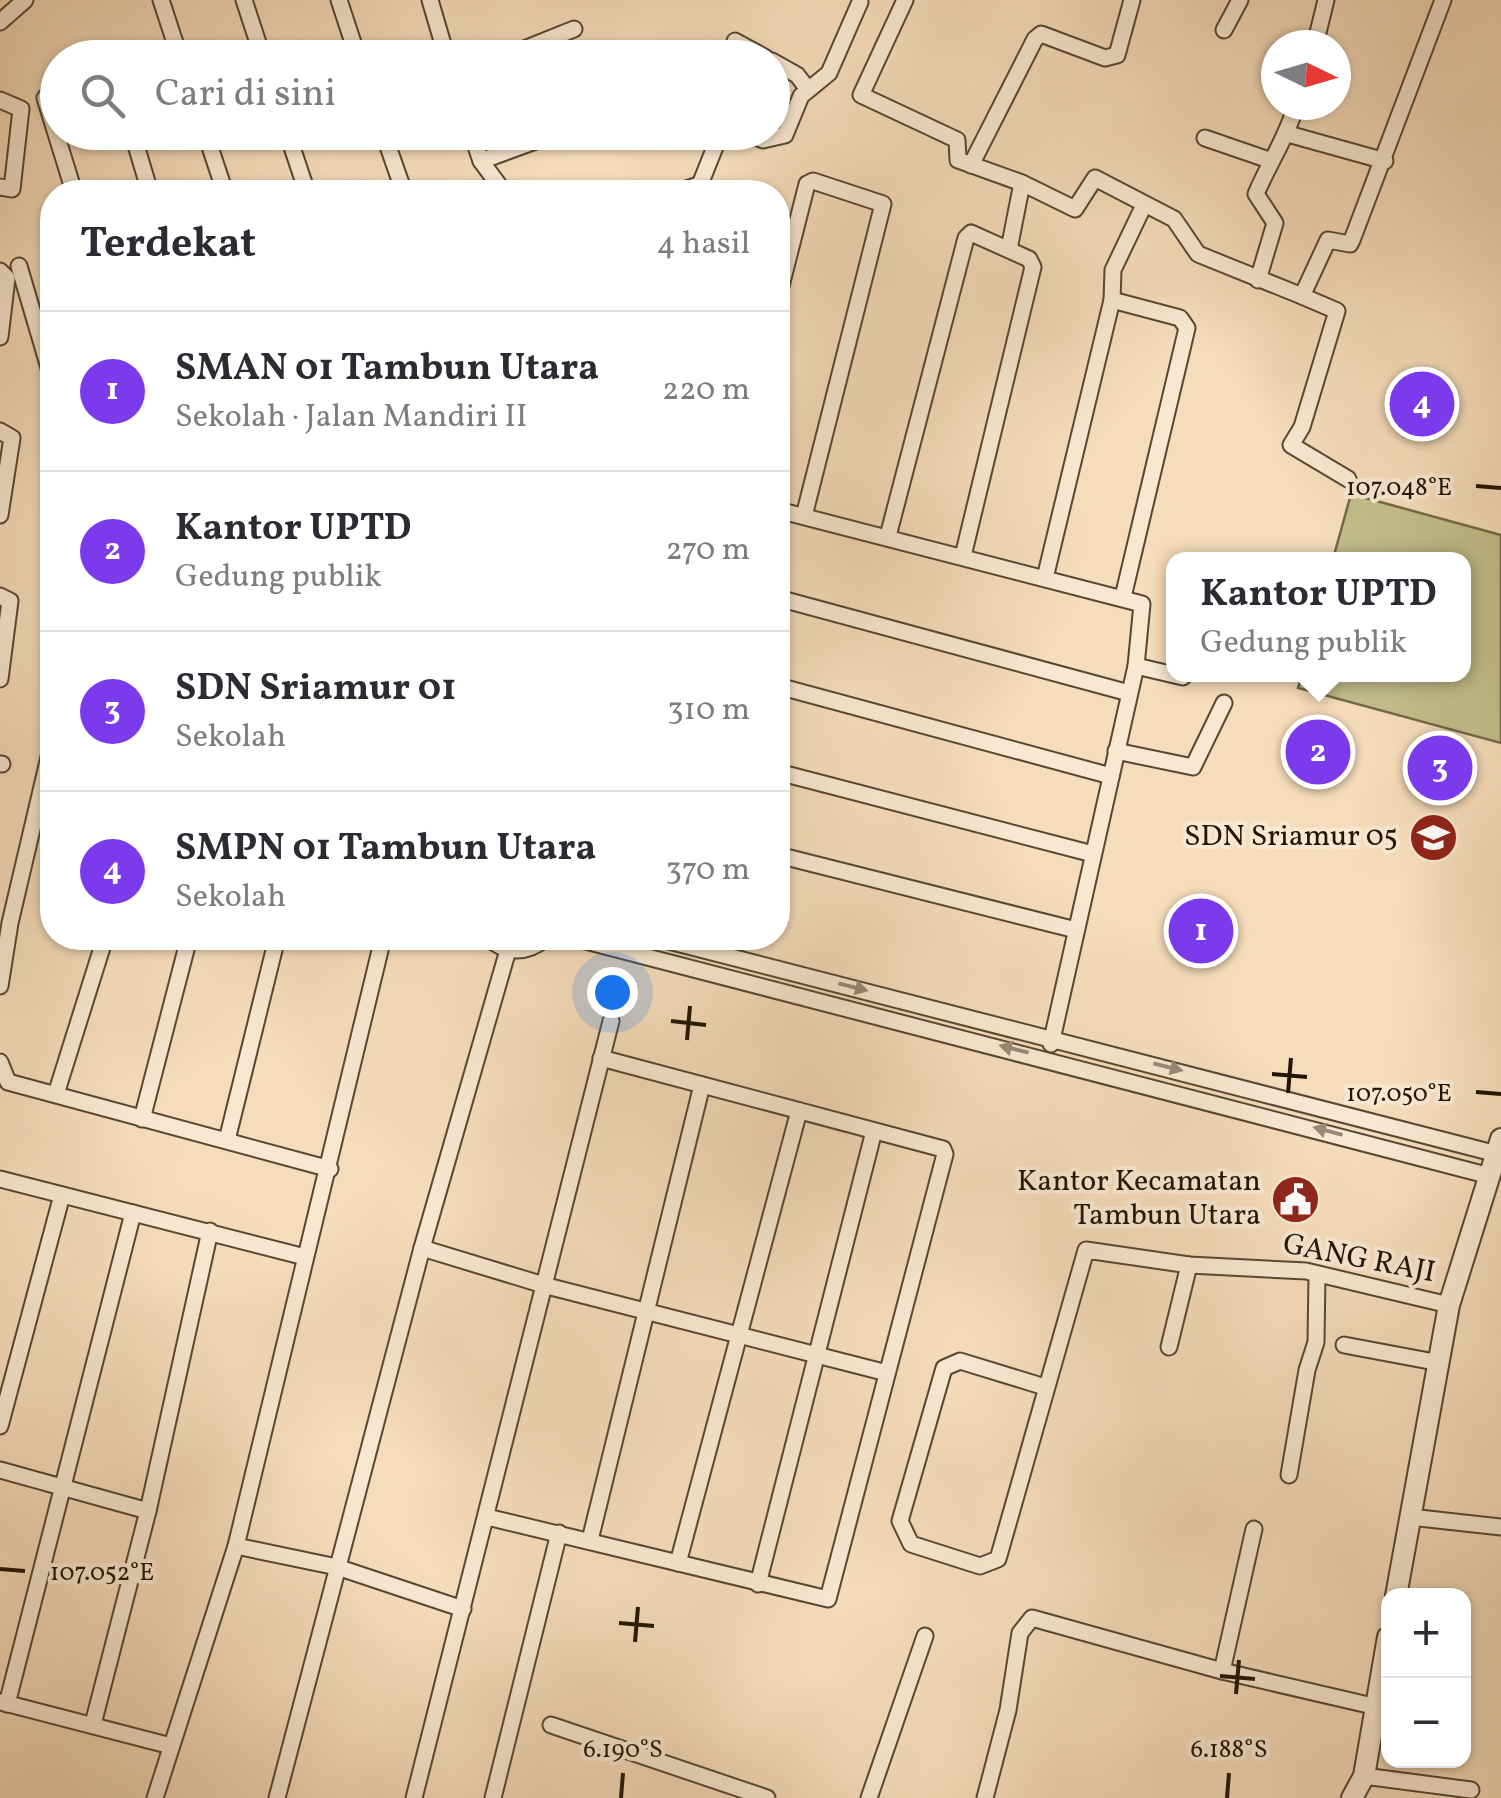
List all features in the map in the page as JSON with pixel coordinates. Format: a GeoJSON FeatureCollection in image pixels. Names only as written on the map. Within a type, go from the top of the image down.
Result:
{"type":"FeatureCollection","features":[{"type":"Feature","properties":{"kind":"street"},"geometry":{"type":"LineString","coordinates":[[0,22],[24,0]]}},
{"type":"Feature","properties":{"kind":"street"},"geometry":{"type":"LineString","coordinates":[[161,0],[174,40]]}},
{"type":"Feature","properties":{"kind":"street"},"geometry":{"type":"LineString","coordinates":[[244,0],[257,40]]}},
{"type":"Feature","properties":{"kind":"street"},"geometry":{"type":"LineString","coordinates":[[338,0],[352,40]]}},
{"type":"Feature","properties":{"kind":"street"},"geometry":{"type":"LineString","coordinates":[[430,0],[442,40]]}},
{"type":"Feature","properties":{"kind":"street"},"geometry":{"type":"LineString","coordinates":[[905,0],[860,95],[957,140],[958,160],[1022,183],[1075,209],[1095,178],[1174,219],[1198,254],[1337,310],[1302,427],[1291,445],[1348,480]]}},
{"type":"Feature","properties":{"kind":"street"},"geometry":{"type":"LineString","coordinates":[[970,165],[1034,39],[1041,34],[1105,58],[1117,55],[1132,0]]}},
{"type":"Feature","properties":{"kind":"street"},"geometry":{"type":"LineString","coordinates":[[1224,30],[1240,0]]}},
{"type":"Feature","properties":{"kind":"street"},"geometry":{"type":"LineString","coordinates":[[1319,30],[1326,0]]}},
{"type":"Feature","properties":{"kind":"street"},"geometry":{"type":"LineString","coordinates":[[1302,296],[1328,240],[1350,244],[1443,0]]}},
{"type":"Feature","properties":{"kind":"street"},"geometry":{"type":"LineString","coordinates":[[790,124],[807,88],[829,73],[860,2]]}},
{"type":"Feature","properties":{"kind":"street"},"geometry":{"type":"LineString","coordinates":[[547,40],[574,29]]}},
{"type":"Feature","properties":{"kind":"street"},"geometry":{"type":"LineString","coordinates":[[790,71],[807,88]]}},
{"type":"Feature","properties":{"kind":"street"},"geometry":{"type":"LineString","coordinates":[[0,100],[21,109],[12,190],[0,187]]}},
{"type":"Feature","properties":{"kind":"street"},"geometry":{"type":"LineString","coordinates":[[1258,280],[1275,223],[1256,194],[1269,160],[1288,134],[1292,120]]}},
{"type":"Feature","properties":{"kind":"street"},"geometry":{"type":"LineString","coordinates":[[1288,134],[1385,160]]}},
{"type":"Feature","properties":{"kind":"street"},"geometry":{"type":"LineString","coordinates":[[1204,138],[1269,160]]}},
{"type":"Feature","properties":{"kind":"street"},"geometry":{"type":"LineString","coordinates":[[61,150],[70,180]]}},
{"type":"Feature","properties":{"kind":"street"},"geometry":{"type":"LineString","coordinates":[[137,150],[146,180]]}},
{"type":"Feature","properties":{"kind":"street"},"geometry":{"type":"LineString","coordinates":[[211,150],[221,180]]}},
{"type":"Feature","properties":{"kind":"street"},"geometry":{"type":"LineString","coordinates":[[294,150],[303,180]]}},
{"type":"Feature","properties":{"kind":"street"},"geometry":{"type":"LineString","coordinates":[[390,150],[400,180]]}},
{"type":"Feature","properties":{"kind":"street"},"geometry":{"type":"LineString","coordinates":[[477,150],[495,180]]}},
{"type":"Feature","properties":{"kind":"street"},"geometry":{"type":"LineString","coordinates":[[481,161],[511,150]]}},
{"type":"Feature","properties":{"kind":"street"},"geometry":{"type":"LineString","coordinates":[[701,180],[713,150]]}},
{"type":"Feature","properties":{"kind":"street"},"geometry":{"type":"LineString","coordinates":[[790,249],[806,184],[812,181],[882,204],[804,516]]}},
{"type":"Feature","properties":{"kind":"street"},"geometry":{"type":"LineString","coordinates":[[1009,248],[1022,183]]}},
{"type":"Feature","properties":{"kind":"street"},"geometry":{"type":"LineString","coordinates":[[1044,578],[1112,300],[1113,270],[1144,205]]}},
{"type":"Feature","properties":{"kind":"street"},"geometry":{"type":"LineString","coordinates":[[888,536],[966,238],[971,234],[1009,248],[1029,260],[1033,267],[962,556]]}},
{"type":"Feature","properties":{"kind":"street"},"geometry":{"type":"LineString","coordinates":[[19,266],[40,322]]}},
{"type":"Feature","properties":{"kind":"street"},"geometry":{"type":"LineString","coordinates":[[0,271],[8,278],[0,338]]}},
{"type":"Feature","properties":{"kind":"street"},"geometry":{"type":"LineString","coordinates":[[1112,300],[1180,318],[1187,328],[1123,597]]}},
{"type":"Feature","properties":{"kind":"street"},"geometry":{"type":"LineString","coordinates":[[0,431],[12,438],[0,515]]}},
{"type":"Feature","properties":{"kind":"street"},"geometry":{"type":"LineString","coordinates":[[790,513],[1123,597],[1140,602],[1144,608],[1136,666],[1048,1058]]}},
{"type":"Feature","properties":{"kind":"street"},"geometry":{"type":"LineString","coordinates":[[0,596],[10,602],[0,679]]}},
{"type":"Feature","properties":{"kind":"street"},"geometry":{"type":"LineString","coordinates":[[790,601],[1129,693]]}},
{"type":"Feature","properties":{"kind":"street"},"geometry":{"type":"LineString","coordinates":[[1136,666],[1166,673]]}},
{"type":"Feature","properties":{"kind":"street"},"geometry":{"type":"LineString","coordinates":[[790,689],[1110,776]]}},
{"type":"Feature","properties":{"kind":"street"},"geometry":{"type":"LineString","coordinates":[[1116,751],[1193,767],[1224,703]]}},
{"type":"Feature","properties":{"kind":"street"},"geometry":{"type":"LineString","coordinates":[[790,775],[1093,854]]}},
{"type":"Feature","properties":{"kind":"street"},"geometry":{"type":"LineString","coordinates":[[0,986],[10,923],[40,825]]}},
{"type":"Feature","properties":{"kind":"street"},"geometry":{"type":"LineString","coordinates":[[790,857],[1076,930]]}},
{"type":"Feature","properties":{"kind":"street"},"geometry":{"type":"LineString","coordinates":[[56,1094],[101,950]]}},
{"type":"Feature","properties":{"kind":"street"},"geometry":{"type":"LineString","coordinates":[[142,1119],[186,950]]}},
{"type":"Feature","properties":{"kind":"street"},"geometry":{"type":"LineString","coordinates":[[227,1140],[274,950]]}},
{"type":"Feature","properties":{"kind":"street"},"geometry":{"type":"LineString","coordinates":[[156,1798],[236,1546],[380,950]]}},
{"type":"Feature","properties":{"kind":"street"},"geometry":{"type":"LineString","coordinates":[[277,1798],[422,1248],[508,950]]}},
{"type":"Feature","properties":{"kind":"street"},"geometry":{"type":"LineString","coordinates":[[622,950],[1490,1176]]}},
{"type":"Feature","properties":{"kind":"street"},"geometry":{"type":"LineString","coordinates":[[705,950],[1380,1121],[1499,1146],[1450,1305],[1397,1588]]}},
{"type":"Feature","properties":{"kind":"street"},"geometry":{"type":"LineString","coordinates":[[812,998],[818,978]]}},
{"type":"Feature","properties":{"kind":"street"},"geometry":{"type":"LineString","coordinates":[[414,1798],[611,1021]]}},
{"type":"Feature","properties":{"kind":"street"},"geometry":{"type":"LineString","coordinates":[[487,1517],[823,1601],[830,1596],[946,1152],[601,1058]]}},
{"type":"Feature","properties":{"kind":"street"},"geometry":{"type":"LineString","coordinates":[[0,1062],[8,1082],[330,1170]]}},
{"type":"Feature","properties":{"kind":"street"},"geometry":{"type":"LineString","coordinates":[[590,1540],[702,1085]]}},
{"type":"Feature","properties":{"kind":"street"},"geometry":{"type":"LineString","coordinates":[[678,1563],[799,1111]]}},
{"type":"Feature","properties":{"kind":"street"},"geometry":{"type":"LineString","coordinates":[[1374,1143],[1380,1121]]}},
{"type":"Feature","properties":{"kind":"street"},"geometry":{"type":"LineString","coordinates":[[758,1584],[874,1131]]}},
{"type":"Feature","properties":{"kind":"street"},"geometry":{"type":"LineString","coordinates":[[0,1179],[306,1257]]}},
{"type":"Feature","properties":{"kind":"street"},"geometry":{"type":"LineString","coordinates":[[0,1426],[62,1195]]}},
{"type":"Feature","properties":{"kind":"street"},"geometry":{"type":"LineString","coordinates":[[133,1213],[64,1490],[4,1703],[172,1746]]}},
{"type":"Feature","properties":{"kind":"street"},"geometry":{"type":"LineString","coordinates":[[92,1724],[148,1511],[210,1231]]}},
{"type":"Feature","properties":{"kind":"street"},"geometry":{"type":"LineString","coordinates":[[422,1248],[546,1286],[887,1373]]}},
{"type":"Feature","properties":{"kind":"street","name":"GANG RAJI"},"geometry":{"type":"LineString","coordinates":[[1044,1388],[1082,1255],[1090,1248],[1189,1265],[1317,1275],[1450,1305]]}},
{"type":"Feature","properties":{"kind":"street"},"geometry":{"type":"LineString","coordinates":[[1169,1347],[1189,1265]]}},
{"type":"Feature","properties":{"kind":"street"},"geometry":{"type":"LineString","coordinates":[[1290,1475],[1306,1370],[1316,1342],[1317,1275]]}},
{"type":"Feature","properties":{"kind":"street"},"geometry":{"type":"LineString","coordinates":[[1344,1344],[1440,1363]]}},
{"type":"Feature","properties":{"kind":"street"},"geometry":{"type":"LineString","coordinates":[[960,1361],[1044,1388],[998,1559],[980,1566],[911,1544],[900,1521],[944,1368],[960,1361]]}},
{"type":"Feature","properties":{"kind":"street"},"geometry":{"type":"LineString","coordinates":[[0,1470],[148,1511]]}},
{"type":"Feature","properties":{"kind":"street"},"geometry":{"type":"LineString","coordinates":[[1410,1517],[1501,1527]]}},
{"type":"Feature","properties":{"kind":"street"},"geometry":{"type":"LineString","coordinates":[[1222,1671],[1254,1530]]}},
{"type":"Feature","properties":{"kind":"street"},"geometry":{"type":"LineString","coordinates":[[492,1798],[559,1534]]}},
{"type":"Feature","properties":{"kind":"street"},"geometry":{"type":"LineString","coordinates":[[236,1546],[337,1567],[463,1609]]}},
{"type":"Feature","properties":{"kind":"street"},"geometry":{"type":"LineString","coordinates":[[985,1798],[1008,1710],[1020,1633],[1028,1619],[1036,1617],[1222,1671],[1377,1708]]}},
{"type":"Feature","properties":{"kind":"street"},"geometry":{"type":"LineString","coordinates":[[869,1798],[925,1636]]}},
{"type":"Feature","properties":{"kind":"street"},"geometry":{"type":"LineString","coordinates":[[1352,1798],[1364,1776],[1382,1678]]}},
{"type":"Feature","properties":{"kind":"street"},"geometry":{"type":"LineString","coordinates":[[551,1726],[767,1798]]}},
{"type":"Feature","properties":{"kind":"street"},"geometry":{"type":"LineString","coordinates":[[1364,1776],[1471,1790]]}},
{"type":"Feature","properties":{"kind":"shaded area"},"geometry":{"type":"Polygon","coordinates":[[[1351,494],[1501,535],[1501,743],[1298,688],[1300,682],[1471,682],[1471,552],[1335,552],[1351,494]]]}},
{"type":"Feature","properties":{"kind":"place","name":"SMPN 01 Tambun Utara"},"geometry":{"type":"Point","coordinates":[1422,404]}},
{"type":"Feature","properties":{"kind":"place","name":"Kantor UPTD"},"geometry":{"type":"Point","coordinates":[1318,752]}},
{"type":"Feature","properties":{"kind":"place","name":"SDN Sriamur 01"},"geometry":{"type":"Point","coordinates":[1440,768]}},
{"type":"Feature","properties":{"kind":"place","name":"SDN Sriamur 05"},"geometry":{"type":"Point","coordinates":[1433,837]}},
{"type":"Feature","properties":{"kind":"place","name":"SMAN 01 Tambun Utara"},"geometry":{"type":"Point","coordinates":[1201,931]}},
{"type":"Feature","properties":{"kind":"place","name":"Kantor Kecamatan Tambun Utara"},"geometry":{"type":"Point","coordinates":[1296,1199]}}]}
